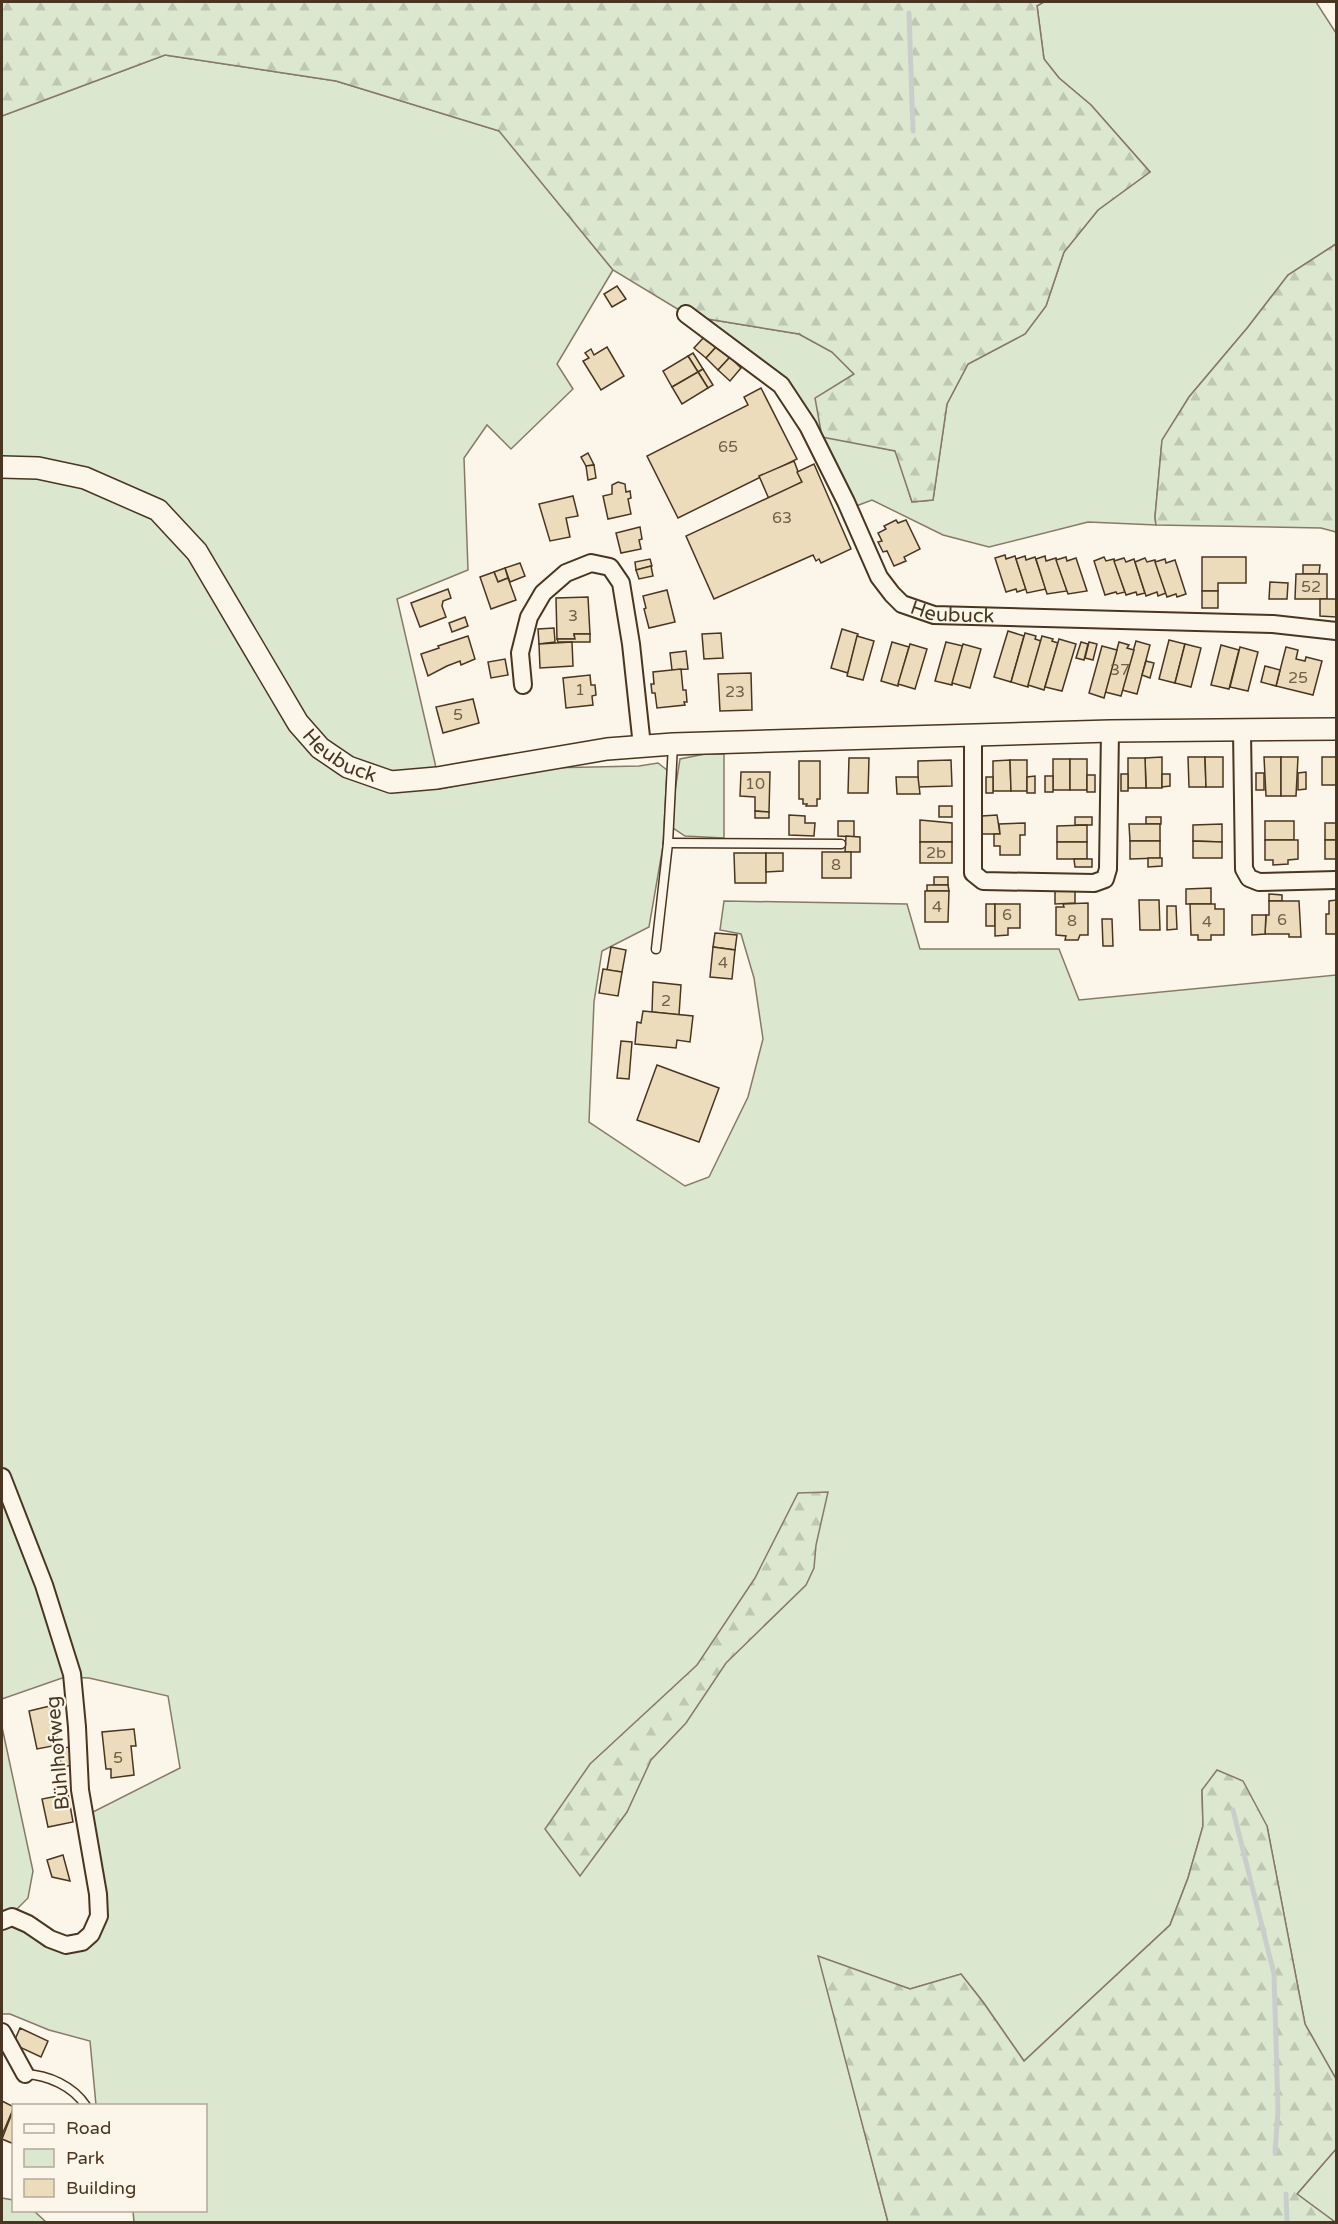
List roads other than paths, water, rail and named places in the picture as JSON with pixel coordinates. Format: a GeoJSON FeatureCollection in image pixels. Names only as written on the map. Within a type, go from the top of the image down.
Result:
{"type":"FeatureCollection","features":[{"type":"Feature","properties":{"kind":"street","name":"Heubuck"},"geometry":{"type":"LineString","coordinates":[[686,314],[781,385],[808,426],[846,502],[879,577],[902,604],[934,615],[1273,624],[1336,631]]}},
{"type":"Feature","properties":{"kind":"street","name":"Heubuck"},"geometry":{"type":"LineString","coordinates":[[2,467],[38,468],[85,478],[158,510],[197,552],[298,723],[320,748],[348,767],[391,782],[437,778],[586,752],[673,744],[973,734],[1336,729]]}},
{"type":"Feature","properties":{"kind":"street"},"geometry":{"type":"LineString","coordinates":[[523,685],[520,653],[529,616],[543,593],[566,573],[591,563],[610,567],[621,583],[631,644],[642,746]]}},
{"type":"Feature","properties":{"kind":"street"},"geometry":{"type":"LineString","coordinates":[[973,734],[974,873],[983,882],[1094,883],[1105,879],[1108,869],[1110,731]]}},
{"type":"Feature","properties":{"kind":"street"},"geometry":{"type":"LineString","coordinates":[[1242,731],[1244,869],[1249,878],[1259,882],[1336,880]]}},
{"type":"Feature","properties":{"kind":"street","name":"Bühlhofweg"},"geometry":{"type":"LineString","coordinates":[[2,1477],[44,1585],[72,1674],[80,1790],[98,1894],[99,1916],[91,1934],[82,1942],[66,1945],[50,1939],[28,1924],[12,1917],[2,1921]]}},
{"type":"Feature","properties":{"kind":"street"},"geometry":{"type":"LineString","coordinates":[[2,2032],[13,2056],[25,2073]]}},
{"type":"Feature","properties":{"kind":"lane"},"geometry":{"type":"LineString","coordinates":[[656,950],[668,843],[673,744]]}},
{"type":"Feature","properties":{"kind":"lane"},"geometry":{"type":"LineString","coordinates":[[668,843],[841,844]]}},
{"type":"Feature","properties":{"kind":"lane"},"geometry":{"type":"LineString","coordinates":[[25,2073],[54,2079],[75,2093],[84,2104]]}},
{"type":"Feature","properties":{"kind":"waterway"},"geometry":{"type":"LineString","coordinates":[[909,13],[913,131]]}},
{"type":"Feature","properties":{"kind":"waterway"},"geometry":{"type":"LineString","coordinates":[[1233,1810],[1274,1974],[1278,2110],[1275,2152]]}},
{"type":"Feature","properties":{"kind":"waterway"},"geometry":{"type":"LineString","coordinates":[[1286,2194],[1287,2222]]}}]}
